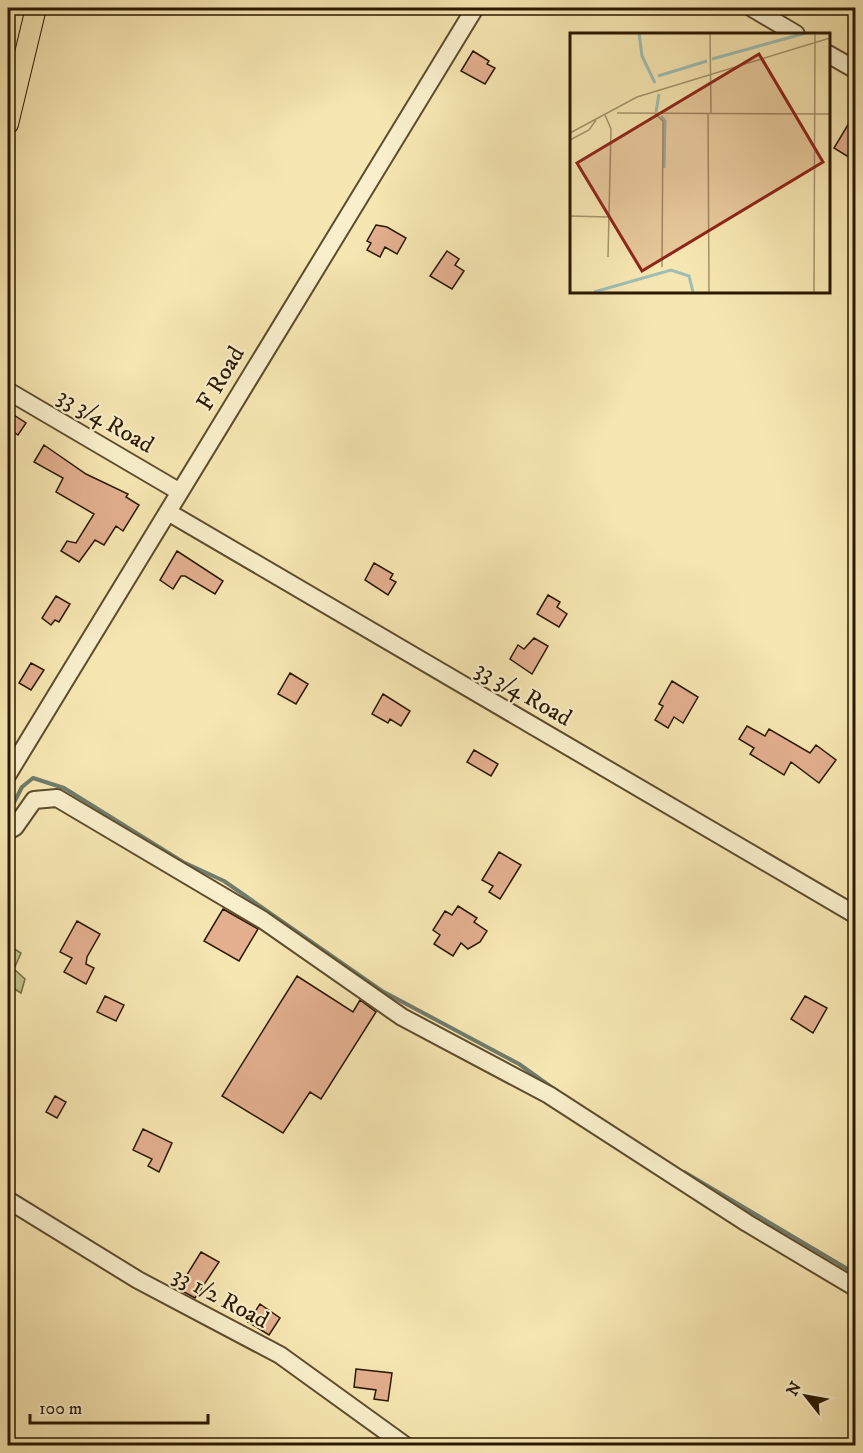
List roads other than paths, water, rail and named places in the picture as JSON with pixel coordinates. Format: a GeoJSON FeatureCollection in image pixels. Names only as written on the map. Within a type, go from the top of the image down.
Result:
{"type":"FeatureCollection","features":[{"type":"Feature","properties":{"kind":"main road"},"geometry":{"type":"LineString","coordinates":[[8,124],[36,8]]}},
{"type":"Feature","properties":{"kind":"street","name":"F Road"},"geometry":{"type":"LineString","coordinates":[[8,774],[475,8]]}},
{"type":"Feature","properties":{"kind":"street"},"geometry":{"type":"LineString","coordinates":[[752,8],[794,33]]}},
{"type":"Feature","properties":{"kind":"street"},"geometry":{"type":"LineString","coordinates":[[830,55],[855,70]]}},
{"type":"Feature","properties":{"kind":"street","name":"33 3/4 Road"},"geometry":{"type":"LineString","coordinates":[[8,390],[180,492]]}},
{"type":"Feature","properties":{"kind":"street","name":"33 3/4 Road"},"geometry":{"type":"LineString","coordinates":[[168,512],[855,915]]}},
{"type":"Feature","properties":{"kind":"street"},"geometry":{"type":"LineString","coordinates":[[8,831],[15,826],[34,800],[57,798],[263,921],[402,1017],[549,1095],[747,1223],[855,1288]]}},
{"type":"Feature","properties":{"kind":"street","name":"33 1/2 Road"},"geometry":{"type":"LineString","coordinates":[[8,1200],[138,1280],[280,1355],[406,1446]]}},
{"type":"Feature","properties":{"kind":"waterway"},"geometry":{"type":"LineString","coordinates":[[8,814],[22,787],[33,778],[64,788],[183,862],[224,881],[382,991],[519,1064],[554,1089]]}},
{"type":"Feature","properties":{"kind":"waterway"},"geometry":{"type":"LineString","coordinates":[[684,1172],[856,1274]]}}]}
